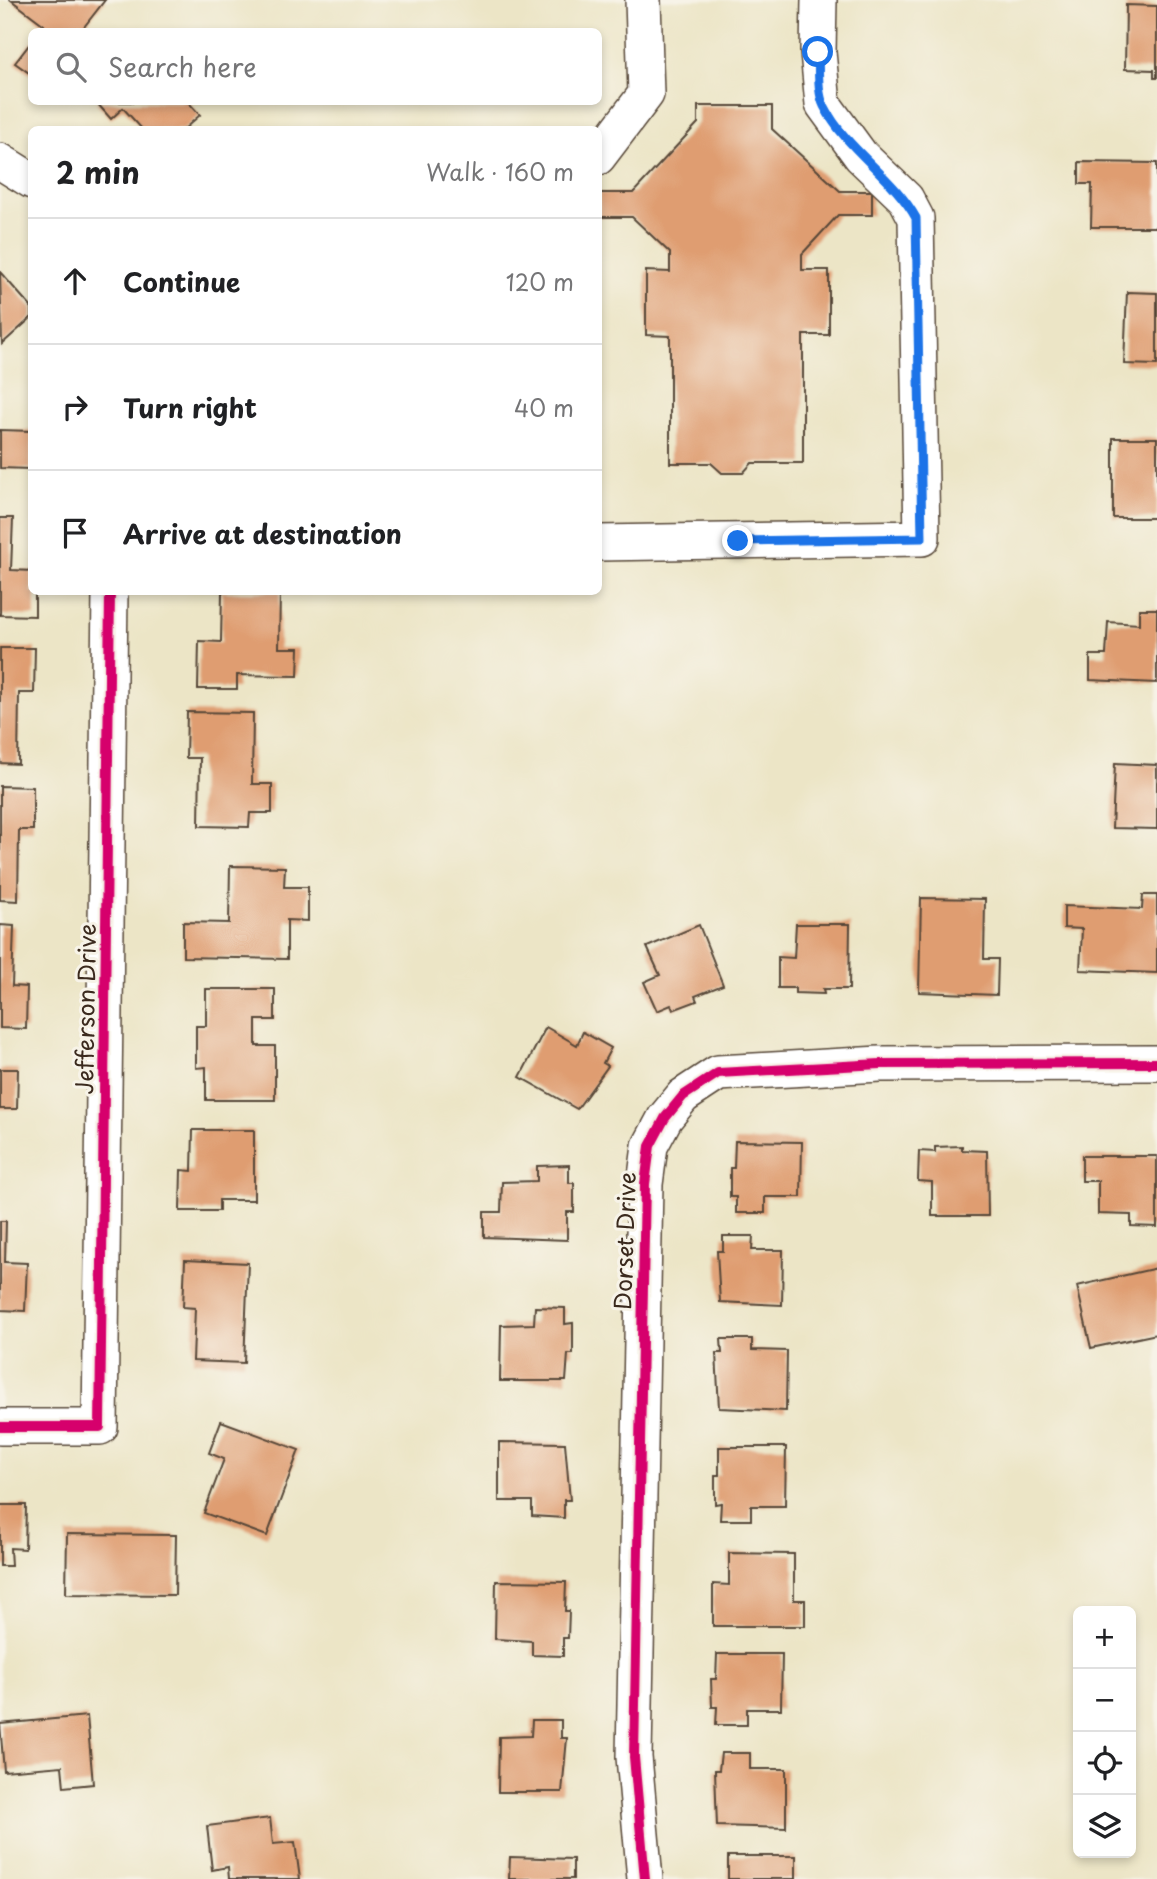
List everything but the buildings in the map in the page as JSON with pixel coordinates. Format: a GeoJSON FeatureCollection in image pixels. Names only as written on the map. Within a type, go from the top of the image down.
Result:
{"type":"FeatureCollection","features":[{"type":"Feature","properties":{"kind":"street"},"geometry":{"type":"LineString","coordinates":[[602,152],[646,94],[643,0]]}},
{"type":"Feature","properties":{"kind":"street"},"geometry":{"type":"LineString","coordinates":[[602,543],[922,538],[916,218],[906,199],[861,156],[823,104],[818,52],[819,0]]}},
{"type":"Feature","properties":{"kind":"street"},"geometry":{"type":"LineString","coordinates":[[0,161],[28,178]]}},
{"type":"Feature","properties":{"kind":"street","name":"Jefferson Drive"},"geometry":{"type":"LineString","coordinates":[[0,1427],[100,1427],[110,595]]}},
{"type":"Feature","properties":{"kind":"street","name":"Dorset Drive"},"geometry":{"type":"LineString","coordinates":[[645,1879],[634,1757],[645,1184],[650,1146],[665,1118],[683,1096],[718,1073],[880,1064],[1157,1063]]}},
{"type":"Feature","properties":{"kind":"cycle path"},"geometry":{"type":"LineString","coordinates":[[0,1427],[100,1427],[110,595]]}},
{"type":"Feature","properties":{"kind":"cycle path"},"geometry":{"type":"LineString","coordinates":[[645,1879],[634,1757],[645,1184],[650,1146],[665,1118],[683,1096],[718,1073],[880,1064],[1157,1063]]}},
{"type":"Feature","properties":{"kind":"route"},"geometry":{"type":"LineString","coordinates":[[738,541],[922,538],[916,218],[906,199],[861,156],[823,104],[818,52]]}}]}
